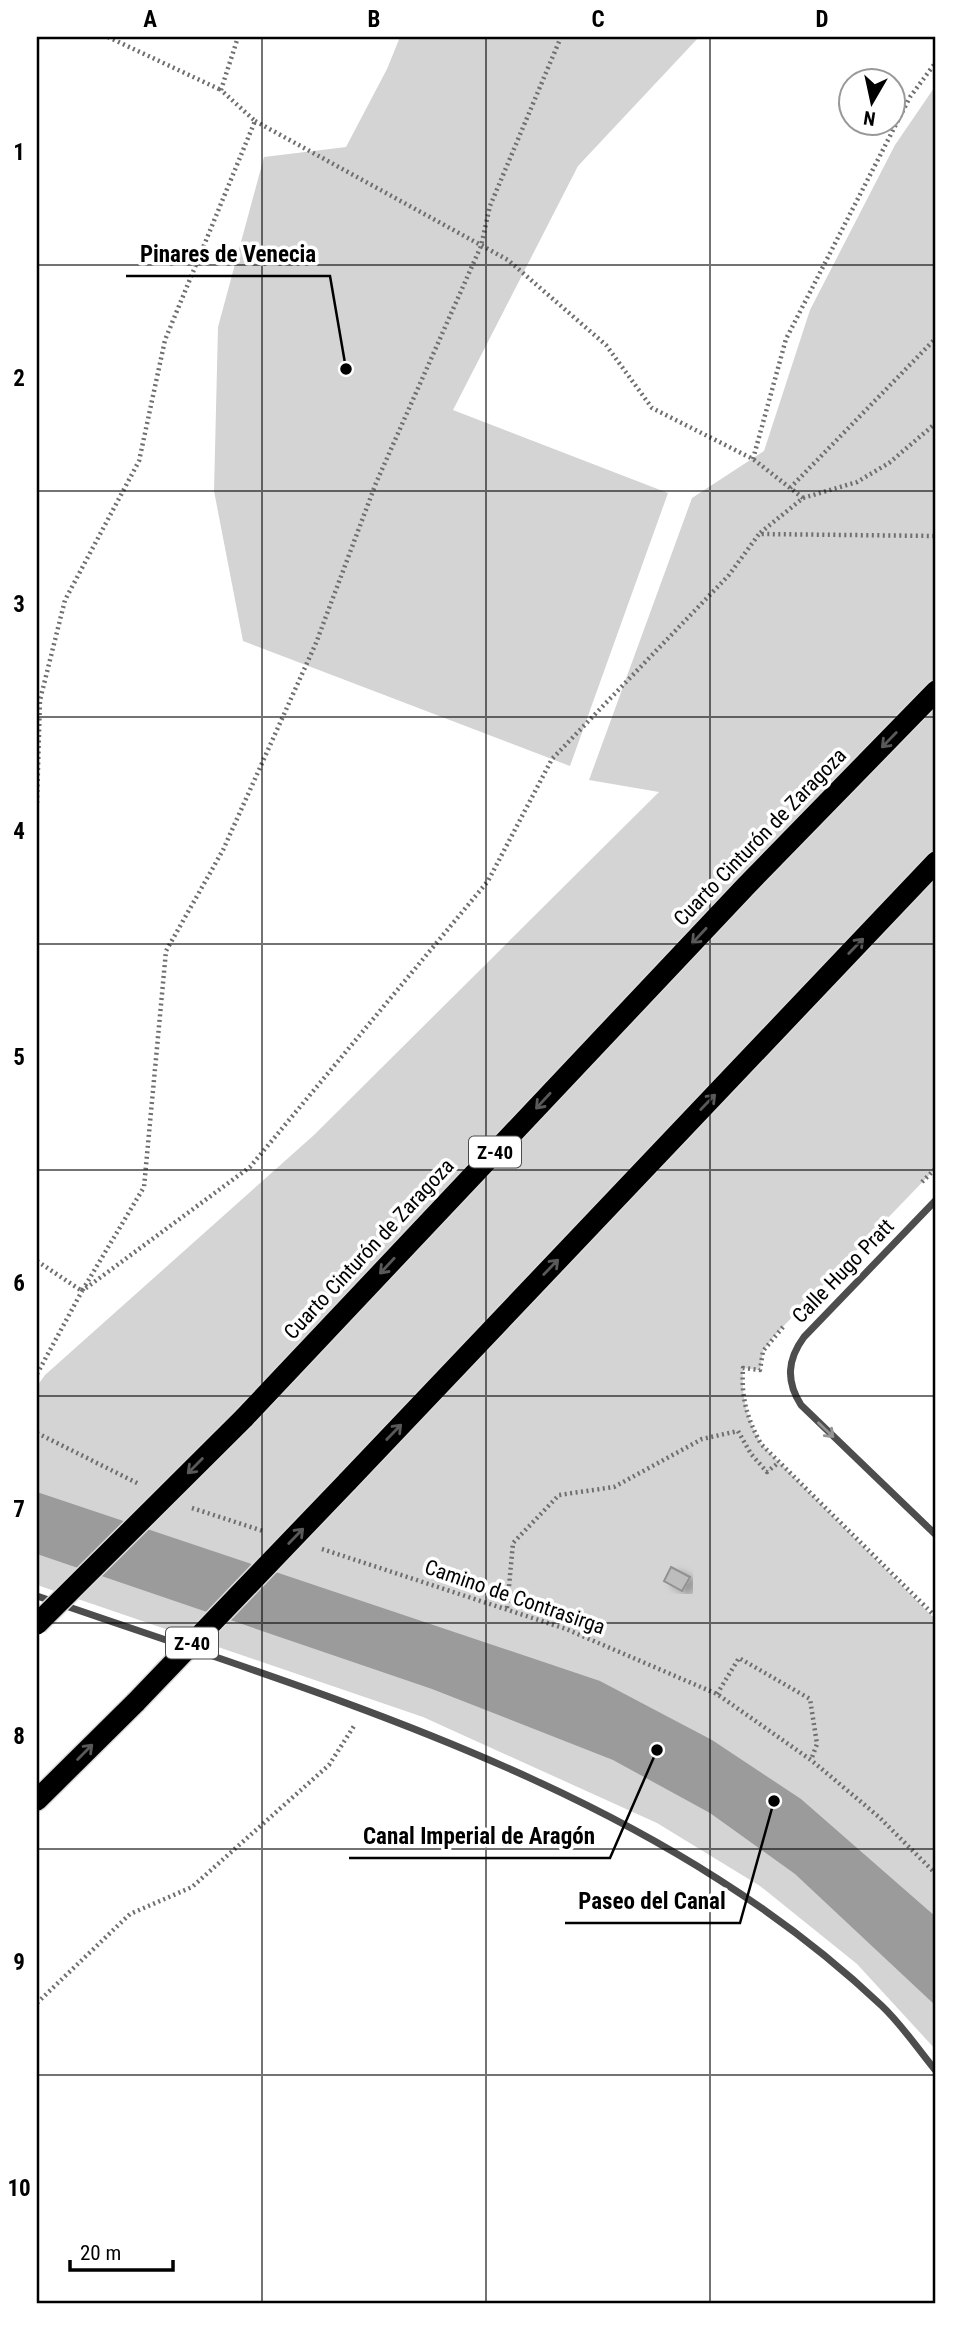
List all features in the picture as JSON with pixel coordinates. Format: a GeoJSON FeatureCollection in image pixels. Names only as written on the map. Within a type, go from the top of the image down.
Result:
{"type":"FeatureCollection","features":[{"type":"Feature","properties":{"kind":"highway","name":"Cuarto Cinturón de Zaragoza"},"geometry":{"type":"LineString","coordinates":[[37,1623],[244,1418],[746,886],[936,691]]}},
{"type":"Feature","properties":{"kind":"highway","name":"Z-40"},"geometry":{"type":"LineString","coordinates":[[37,1800],[136,1702],[347,1482],[936,862]]}},
{"type":"Feature","properties":{"kind":"street","name":"Calle Hugo Pratt"},"geometry":{"type":"LineString","coordinates":[[936,1200],[804,1337],[792,1353],[789,1374],[793,1393],[801,1405],[936,1535]]}},
{"type":"Feature","properties":{"kind":"street"},"geometry":{"type":"LineString","coordinates":[[37,1596],[365,1710],[475,1753],[579,1801],[733,1888],[800,1935],[883,2008],[936,2071]]}},
{"type":"Feature","properties":{"kind":"path"},"geometry":{"type":"LineString","coordinates":[[108,37],[221,90],[255,121],[508,260],[606,345],[652,408],[753,459],[803,498]]}},
{"type":"Feature","properties":{"kind":"path"},"geometry":{"type":"LineString","coordinates":[[221,90],[238,37]]}},
{"type":"Feature","properties":{"kind":"path"},"geometry":{"type":"LineString","coordinates":[[37,1374],[82,1291],[144,1187],[166,951],[223,850],[316,643],[376,483],[481,246],[491,206],[562,37]]}},
{"type":"Feature","properties":{"kind":"path"},"geometry":{"type":"LineString","coordinates":[[753,459],[786,339],[910,97],[936,62]]}},
{"type":"Feature","properties":{"kind":"path"},"geometry":{"type":"LineString","coordinates":[[37,803],[40,700],[65,600],[139,461],[165,340],[255,121]]}},
{"type":"Feature","properties":{"kind":"path"},"geometry":{"type":"LineString","coordinates":[[790,488],[936,338]]}},
{"type":"Feature","properties":{"kind":"path"},"geometry":{"type":"LineString","coordinates":[[82,1291],[250,1167],[488,881],[552,759],[729,575],[759,534],[803,498],[857,482],[889,463],[936,423]]}},
{"type":"Feature","properties":{"kind":"path"},"geometry":{"type":"LineString","coordinates":[[759,534],[936,536]]}},
{"type":"Feature","properties":{"kind":"path"},"geometry":{"type":"LineString","coordinates":[[917,1188],[936,1168]]}},
{"type":"Feature","properties":{"kind":"path"},"geometry":{"type":"LineString","coordinates":[[37,1261],[82,1291]]}},
{"type":"Feature","properties":{"kind":"path"},"geometry":{"type":"LineString","coordinates":[[792,1318],[763,1351],[760,1370],[743,1368],[741,1391],[746,1416],[761,1444],[778,1463],[936,1617]]}},
{"type":"Feature","properties":{"kind":"path"},"geometry":{"type":"LineString","coordinates":[[507,1608],[513,1543],[559,1495],[614,1487],[702,1438],[738,1431],[751,1454],[767,1472],[778,1463]]}},
{"type":"Feature","properties":{"kind":"path"},"geometry":{"type":"LineString","coordinates":[[37,1433],[146,1487]]}},
{"type":"Feature","properties":{"kind":"path"},"geometry":{"type":"LineString","coordinates":[[182,1505],[273,1534]]}},
{"type":"Feature","properties":{"kind":"path","name":"Camino de Contrasirga"},"geometry":{"type":"LineString","coordinates":[[312,1546],[507,1608],[643,1659],[717,1695],[811,1760],[879,1817],[936,1873]]}},
{"type":"Feature","properties":{"kind":"path"},"geometry":{"type":"LineString","coordinates":[[717,1695],[739,1658],[810,1699],[817,1744],[811,1760]]}},
{"type":"Feature","properties":{"kind":"path"},"geometry":{"type":"LineString","coordinates":[[37,2003],[130,1914],[192,1887],[329,1765],[365,1710]]}},
{"type":"Feature","properties":{"kind":"shaded area"},"geometry":{"type":"Polygon","coordinates":[[[400,37],[699,37],[578,166],[453,410],[668,493],[570,766],[243,641],[214,491],[218,327],[264,157],[346,147],[387,69],[400,37]]]}},
{"type":"Feature","properties":{"kind":"shaded area"},"geometry":{"type":"Polygon","coordinates":[[[936,85],[936,1168],[774,1336],[763,1351],[760,1370],[743,1368],[743,1389],[746,1408],[761,1444],[936,1620],[936,2050],[857,1964],[760,1886],[657,1823],[423,1717],[37,1585],[37,1386],[45,1375],[314,1135],[659,792],[589,780],[692,498],[764,451],[810,310],[895,145],[901,136],[906,136],[906,129],[936,85]]]}},
{"type":"Feature","properties":{"kind":"shaded area"},"geometry":{"type":"Polygon","coordinates":[[[37,1492],[600,1681],[712,1740],[801,1799],[936,1917],[936,2006],[795,1874],[710,1813],[613,1760],[432,1689],[37,1554],[37,1492]]]}},
{"type":"Feature","properties":{"kind":"building"},"geometry":{"type":"Polygon","coordinates":[[[671,1567],[690,1577],[682,1591],[664,1581],[671,1567]]]}},
{"type":"Feature","properties":{"kind":"place","name":"Pinares de Venecia"},"geometry":{"type":"Point","coordinates":[346,369]}},
{"type":"Feature","properties":{"kind":"place","name":"Canal Imperial de Aragón"},"geometry":{"type":"Point","coordinates":[657,1750]}},
{"type":"Feature","properties":{"kind":"place","name":"Paseo del Canal"},"geometry":{"type":"Point","coordinates":[774,1801]}}]}
